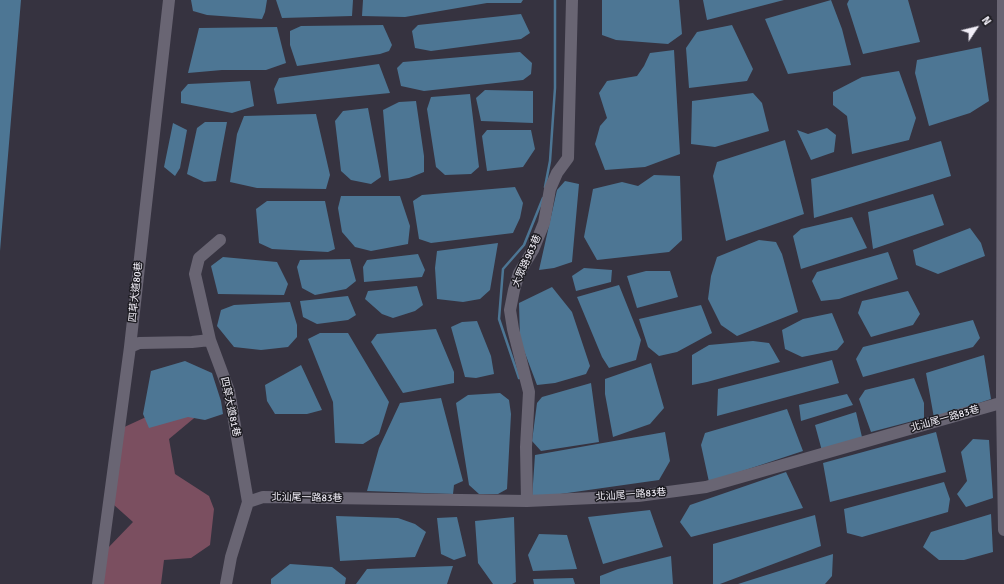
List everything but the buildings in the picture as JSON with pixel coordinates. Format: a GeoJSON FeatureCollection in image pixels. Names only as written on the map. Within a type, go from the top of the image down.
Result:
{"type":"FeatureCollection","features":[{"type":"Feature","properties":{"kind":"street","name":"四草大道80巷"},"geometry":{"type":"LineString","coordinates":[[98,584],[130,347],[169,0]]}},
{"type":"Feature","properties":{"kind":"street","name":"大眾路963巷"},"geometry":{"type":"LineString","coordinates":[[527,500],[526,447],[529,392],[513,329],[510,310],[519,273],[533,250],[544,223],[550,189],[557,173],[568,158],[572,0]]}},
{"type":"Feature","properties":{"kind":"street"},"geometry":{"type":"LineString","coordinates":[[1003,0],[1004,530]]}},
{"type":"Feature","properties":{"kind":"street","name":"四草大道81巷"},"geometry":{"type":"LineString","coordinates":[[220,240],[199,258],[195,274],[210,340],[229,391],[248,502],[232,557],[226,584]]}},
{"type":"Feature","properties":{"kind":"street"},"geometry":{"type":"LineString","coordinates":[[130,347],[139,343],[192,342],[210,340]]}},
{"type":"Feature","properties":{"kind":"street","name":"北汕尾一路83巷"},"geometry":{"type":"LineString","coordinates":[[248,502],[263,498],[527,500],[638,496],[706,487],[1003,402]]}},
{"type":"Feature","properties":{"kind":"shaded area"},"geometry":{"type":"Polygon","coordinates":[[[170,406],[199,414],[169,439],[175,474],[209,496],[214,509],[210,545],[191,558],[164,560],[161,584],[100,584],[106,550],[133,522],[114,505],[120,429],[170,406]]]}},
{"type":"Feature","properties":{"kind":"water"},"geometry":{"type":"Polygon","coordinates":[[[0,0],[21,0],[0,251],[0,0]]]}},
{"type":"Feature","properties":{"kind":"water"},"geometry":{"type":"Polygon","coordinates":[[[191,0],[267,0],[262,19],[207,15],[193,11],[191,0]]]}},
{"type":"Feature","properties":{"kind":"water"},"geometry":{"type":"Polygon","coordinates":[[[276,0],[353,0],[352,16],[282,18],[276,0]]]}},
{"type":"Feature","properties":{"kind":"water"},"geometry":{"type":"Polygon","coordinates":[[[363,0],[523,0],[521,3],[487,3],[405,17],[362,16],[363,0]]]}},
{"type":"Feature","properties":{"kind":"water"},"geometry":{"type":"Polygon","coordinates":[[[602,0],[679,0],[682,34],[668,44],[616,40],[602,35],[602,0]]]}},
{"type":"Feature","properties":{"kind":"water"},"geometry":{"type":"Polygon","coordinates":[[[703,0],[784,0],[707,20],[703,0]]]}},
{"type":"Feature","properties":{"kind":"water"},"geometry":{"type":"Polygon","coordinates":[[[831,0],[842,29],[851,65],[788,74],[765,19],[831,0]]]}},
{"type":"Feature","properties":{"kind":"water"},"geometry":{"type":"Polygon","coordinates":[[[849,0],[908,0],[920,42],[863,54],[847,4],[849,0]]]}},
{"type":"Feature","properties":{"kind":"water"},"geometry":{"type":"Polygon","coordinates":[[[521,14],[530,33],[521,39],[431,51],[415,48],[412,31],[418,25],[521,14]]]}},
{"type":"Feature","properties":{"kind":"water"},"geometry":{"type":"Polygon","coordinates":[[[383,25],[392,45],[389,51],[380,54],[297,66],[290,45],[290,31],[301,26],[383,25]]]}},
{"type":"Feature","properties":{"kind":"water"},"geometry":{"type":"Polygon","coordinates":[[[732,25],[753,69],[747,81],[689,88],[686,48],[697,32],[732,25]]]}},
{"type":"Feature","properties":{"kind":"water"},"geometry":{"type":"Polygon","coordinates":[[[277,27],[286,63],[266,70],[222,70],[188,73],[199,28],[277,27]]]}},
{"type":"Feature","properties":{"kind":"water"},"geometry":{"type":"Polygon","coordinates":[[[981,47],[989,101],[970,113],[929,126],[915,73],[917,60],[981,47]]]}},
{"type":"Feature","properties":{"kind":"water"},"geometry":{"type":"Polygon","coordinates":[[[674,50],[680,154],[645,167],[605,170],[595,144],[600,126],[607,118],[599,93],[607,81],[637,76],[650,53],[674,50]]]}},
{"type":"Feature","properties":{"kind":"water"},"geometry":{"type":"Polygon","coordinates":[[[520,52],[532,63],[531,74],[523,80],[424,91],[401,86],[397,68],[403,62],[520,52]]]}},
{"type":"Feature","properties":{"kind":"water"},"geometry":{"type":"Polygon","coordinates":[[[379,64],[390,93],[277,104],[274,89],[279,78],[379,64]]]}},
{"type":"Feature","properties":{"kind":"water"},"geometry":{"type":"Polygon","coordinates":[[[899,71],[916,118],[909,140],[852,154],[847,116],[833,105],[833,92],[862,77],[899,71]]]}},
{"type":"Feature","properties":{"kind":"water"},"geometry":{"type":"Polygon","coordinates":[[[250,81],[254,106],[232,113],[181,103],[181,92],[188,84],[250,81]]]}},
{"type":"Feature","properties":{"kind":"water"},"geometry":{"type":"Polygon","coordinates":[[[485,90],[533,91],[533,123],[481,121],[476,98],[485,90]]]}},
{"type":"Feature","properties":{"kind":"water"},"geometry":{"type":"Polygon","coordinates":[[[753,93],[762,103],[769,131],[715,147],[691,144],[692,101],[753,93]]]}},
{"type":"Feature","properties":{"kind":"water"},"geometry":{"type":"Polygon","coordinates":[[[470,94],[479,167],[471,174],[445,175],[436,167],[427,109],[431,97],[470,94]]]}},
{"type":"Feature","properties":{"kind":"water"},"geometry":{"type":"Polygon","coordinates":[[[416,101],[424,156],[424,172],[409,178],[389,181],[383,110],[399,102],[416,101]]]}},
{"type":"Feature","properties":{"kind":"water"},"geometry":{"type":"Polygon","coordinates":[[[368,108],[381,177],[371,184],[351,180],[341,171],[335,121],[343,111],[368,108]]]}},
{"type":"Feature","properties":{"kind":"water"},"geometry":{"type":"Polygon","coordinates":[[[316,114],[330,175],[326,189],[257,188],[230,182],[237,134],[244,116],[316,114]]]}},
{"type":"Feature","properties":{"kind":"water"},"geometry":{"type":"Polygon","coordinates":[[[205,122],[227,122],[216,181],[204,182],[187,174],[197,128],[205,122]]]}},
{"type":"Feature","properties":{"kind":"water"},"geometry":{"type":"Polygon","coordinates":[[[173,123],[187,130],[180,168],[175,176],[164,167],[173,123]]]}},
{"type":"Feature","properties":{"kind":"water"},"geometry":{"type":"Polygon","coordinates":[[[827,128],[836,135],[834,152],[811,160],[797,130],[808,134],[827,128]]]}},
{"type":"Feature","properties":{"kind":"water"},"geometry":{"type":"Polygon","coordinates":[[[487,130],[531,130],[535,149],[523,167],[487,171],[482,136],[487,130]]]}},
{"type":"Feature","properties":{"kind":"water"},"geometry":{"type":"Polygon","coordinates":[[[785,140],[804,214],[726,241],[713,176],[717,162],[785,140]]]}},
{"type":"Feature","properties":{"kind":"water"},"geometry":{"type":"Polygon","coordinates":[[[941,141],[951,176],[814,218],[811,179],[941,141]]]}},
{"type":"Feature","properties":{"kind":"water"},"geometry":{"type":"Polygon","coordinates":[[[654,175],[680,176],[682,240],[669,252],[597,260],[584,237],[593,189],[622,182],[638,186],[654,175]]]}},
{"type":"Feature","properties":{"kind":"water"},"geometry":{"type":"Polygon","coordinates":[[[565,181],[579,184],[572,262],[554,268],[539,270],[557,190],[565,181]]]}},
{"type":"Feature","properties":{"kind":"water"},"geometry":{"type":"Polygon","coordinates":[[[515,187],[523,203],[520,218],[513,233],[431,243],[419,239],[413,201],[422,195],[515,187]]]}},
{"type":"Feature","properties":{"kind":"water"},"geometry":{"type":"Polygon","coordinates":[[[933,194],[944,225],[873,249],[868,212],[933,194]]]}},
{"type":"Feature","properties":{"kind":"water"},"geometry":{"type":"Polygon","coordinates":[[[341,196],[400,196],[410,226],[408,244],[371,251],[355,247],[342,232],[338,208],[341,196]]]}},
{"type":"Feature","properties":{"kind":"water"},"geometry":{"type":"Polygon","coordinates":[[[267,201],[325,201],[335,249],[328,252],[272,249],[259,243],[256,209],[267,201]]]}},
{"type":"Feature","properties":{"kind":"water"},"geometry":{"type":"Polygon","coordinates":[[[852,217],[867,248],[801,269],[793,236],[801,229],[852,217]]]}},
{"type":"Feature","properties":{"kind":"water"},"geometry":{"type":"Polygon","coordinates":[[[970,228],[981,243],[985,256],[938,274],[916,265],[913,250],[970,228]]]}},
{"type":"Feature","properties":{"kind":"water"},"geometry":{"type":"Polygon","coordinates":[[[759,240],[776,242],[782,254],[798,312],[737,336],[721,325],[708,299],[711,276],[717,257],[759,240]]]}},
{"type":"Feature","properties":{"kind":"water"},"geometry":{"type":"Polygon","coordinates":[[[498,243],[490,290],[480,299],[463,302],[437,299],[435,268],[437,251],[498,243]]]}},
{"type":"Feature","properties":{"kind":"water"},"geometry":{"type":"Polygon","coordinates":[[[888,252],[898,279],[839,299],[821,301],[812,281],[817,272],[888,252]]]}},
{"type":"Feature","properties":{"kind":"water"},"geometry":{"type":"Polygon","coordinates":[[[418,254],[425,270],[422,277],[364,282],[363,267],[367,260],[418,254]]]}},
{"type":"Feature","properties":{"kind":"water"},"geometry":{"type":"Polygon","coordinates":[[[223,257],[277,262],[288,284],[284,295],[218,294],[211,266],[223,257]]]}},
{"type":"Feature","properties":{"kind":"water"},"geometry":{"type":"Polygon","coordinates":[[[350,259],[356,281],[346,289],[315,295],[302,288],[297,267],[300,260],[350,259]]]}},
{"type":"Feature","properties":{"kind":"water"},"geometry":{"type":"Polygon","coordinates":[[[584,268],[612,270],[611,282],[576,291],[572,276],[584,268]]]}},
{"type":"Feature","properties":{"kind":"water"},"geometry":{"type":"Polygon","coordinates":[[[646,271],[670,271],[678,297],[637,308],[627,276],[646,271]]]}},
{"type":"Feature","properties":{"kind":"water"},"geometry":{"type":"Polygon","coordinates":[[[619,285],[641,340],[636,360],[609,368],[602,357],[577,297],[619,285]]]}},
{"type":"Feature","properties":{"kind":"water"},"geometry":{"type":"Polygon","coordinates":[[[417,286],[423,305],[415,311],[393,318],[382,314],[365,299],[368,291],[417,286]]]}},
{"type":"Feature","properties":{"kind":"water"},"geometry":{"type":"Polygon","coordinates":[[[552,287],[572,312],[590,366],[586,374],[555,383],[537,385],[520,340],[519,303],[552,287]]]}},
{"type":"Feature","properties":{"kind":"water"},"geometry":{"type":"Polygon","coordinates":[[[908,291],[920,314],[913,325],[871,337],[858,313],[862,301],[908,291]]]}},
{"type":"Feature","properties":{"kind":"water"},"geometry":{"type":"Polygon","coordinates":[[[348,296],[356,315],[348,320],[317,324],[303,317],[300,301],[348,296]]]}},
{"type":"Feature","properties":{"kind":"water"},"geometry":{"type":"Polygon","coordinates":[[[290,302],[297,325],[297,337],[288,347],[261,350],[234,347],[217,326],[221,310],[234,305],[290,302]]]}},
{"type":"Feature","properties":{"kind":"water"},"geometry":{"type":"Polygon","coordinates":[[[701,305],[712,333],[677,352],[659,356],[648,347],[639,319],[701,305]]]}},
{"type":"Feature","properties":{"kind":"water"},"geometry":{"type":"Polygon","coordinates":[[[832,313],[844,342],[837,350],[802,357],[785,349],[782,330],[803,319],[832,313]]]}},
{"type":"Feature","properties":{"kind":"water"},"geometry":{"type":"Polygon","coordinates":[[[973,320],[980,338],[973,347],[863,377],[856,359],[863,347],[973,320]]]}},
{"type":"Feature","properties":{"kind":"water"},"geometry":{"type":"Polygon","coordinates":[[[477,321],[491,356],[494,374],[476,378],[465,377],[451,327],[462,322],[477,321]]]}},
{"type":"Feature","properties":{"kind":"water"},"geometry":{"type":"Polygon","coordinates":[[[436,329],[454,372],[454,383],[403,393],[371,342],[377,334],[436,329]]]}},
{"type":"Feature","properties":{"kind":"water"},"geometry":{"type":"Polygon","coordinates":[[[320,333],[348,333],[389,402],[379,434],[363,444],[335,443],[333,402],[308,339],[320,333]]]}},
{"type":"Feature","properties":{"kind":"water"},"geometry":{"type":"Polygon","coordinates":[[[753,341],[769,343],[780,362],[692,385],[692,355],[709,345],[753,341]]]}},
{"type":"Feature","properties":{"kind":"water"},"geometry":{"type":"Polygon","coordinates":[[[984,355],[991,399],[934,418],[926,373],[984,355]]]}},
{"type":"Feature","properties":{"kind":"water"},"geometry":{"type":"Polygon","coordinates":[[[832,360],[839,383],[717,416],[718,389],[832,360]]]}},
{"type":"Feature","properties":{"kind":"water"},"geometry":{"type":"Polygon","coordinates":[[[185,361],[212,373],[221,401],[223,414],[205,420],[188,417],[149,428],[143,414],[151,371],[185,361]]]}},
{"type":"Feature","properties":{"kind":"water"},"geometry":{"type":"Polygon","coordinates":[[[651,363],[664,408],[650,424],[613,437],[605,394],[605,379],[651,363]]]}},
{"type":"Feature","properties":{"kind":"water"},"geometry":{"type":"Polygon","coordinates":[[[301,365],[322,410],[307,414],[275,414],[267,401],[265,385],[301,365]]]}},
{"type":"Feature","properties":{"kind":"water"},"geometry":{"type":"Polygon","coordinates":[[[914,378],[924,403],[924,418],[871,432],[859,399],[865,390],[914,378]]]}},
{"type":"Feature","properties":{"kind":"water"},"geometry":{"type":"Polygon","coordinates":[[[591,383],[599,442],[541,451],[532,441],[537,403],[542,397],[591,383]]]}},
{"type":"Feature","properties":{"kind":"water"},"geometry":{"type":"Polygon","coordinates":[[[500,393],[509,400],[511,414],[507,489],[498,494],[479,494],[469,485],[456,403],[468,395],[500,393]]]}},
{"type":"Feature","properties":{"kind":"water"},"geometry":{"type":"Polygon","coordinates":[[[847,394],[853,405],[801,421],[799,405],[847,394]]]}},
{"type":"Feature","properties":{"kind":"water"},"geometry":{"type":"Polygon","coordinates":[[[441,398],[463,481],[454,485],[453,494],[367,491],[379,448],[400,403],[441,398]]]}},
{"type":"Feature","properties":{"kind":"water"},"geometry":{"type":"Polygon","coordinates":[[[787,409],[803,451],[709,482],[701,445],[705,433],[787,409]]]}},
{"type":"Feature","properties":{"kind":"water"},"geometry":{"type":"Polygon","coordinates":[[[856,412],[862,437],[822,451],[815,425],[856,412]]]}},
{"type":"Feature","properties":{"kind":"water"},"geometry":{"type":"Polygon","coordinates":[[[665,432],[670,461],[659,480],[532,498],[535,455],[665,432]]]}},
{"type":"Feature","properties":{"kind":"water"},"geometry":{"type":"Polygon","coordinates":[[[936,432],[946,472],[830,502],[823,463],[936,432]]]}},
{"type":"Feature","properties":{"kind":"water"},"geometry":{"type":"Polygon","coordinates":[[[973,439],[989,440],[993,498],[966,507],[957,494],[967,481],[961,452],[973,439]]]}},
{"type":"Feature","properties":{"kind":"water"},"geometry":{"type":"Polygon","coordinates":[[[786,472],[803,508],[691,537],[680,522],[690,505],[786,472]]]}},
{"type":"Feature","properties":{"kind":"water"},"geometry":{"type":"Polygon","coordinates":[[[944,482],[950,499],[948,512],[862,537],[847,533],[844,509],[944,482]]]}},
{"type":"Feature","properties":{"kind":"water"},"geometry":{"type":"Polygon","coordinates":[[[650,510],[663,547],[603,564],[588,517],[650,510]]]}},
{"type":"Feature","properties":{"kind":"water"},"geometry":{"type":"Polygon","coordinates":[[[991,514],[993,552],[964,560],[939,560],[923,547],[931,532],[991,514]]]}},
{"type":"Feature","properties":{"kind":"water"},"geometry":{"type":"Polygon","coordinates":[[[815,515],[821,546],[720,584],[713,584],[713,544],[815,515]]]}},
{"type":"Feature","properties":{"kind":"water"},"geometry":{"type":"Polygon","coordinates":[[[336,516],[398,518],[415,524],[426,532],[415,557],[340,561],[336,516]]]}},
{"type":"Feature","properties":{"kind":"water"},"geometry":{"type":"Polygon","coordinates":[[[457,517],[466,556],[454,560],[441,554],[437,518],[457,517]]]}},
{"type":"Feature","properties":{"kind":"water"},"geometry":{"type":"Polygon","coordinates":[[[514,517],[516,582],[512,584],[493,584],[478,563],[475,521],[514,517]]]}},
{"type":"Feature","properties":{"kind":"water"},"geometry":{"type":"Polygon","coordinates":[[[539,534],[567,535],[577,569],[533,571],[528,555],[539,534]]]}},
{"type":"Feature","properties":{"kind":"water"},"geometry":{"type":"Polygon","coordinates":[[[833,554],[832,576],[825,584],[738,584],[833,554]]]}},
{"type":"Feature","properties":{"kind":"water"},"geometry":{"type":"Polygon","coordinates":[[[671,556],[673,584],[600,584],[600,576],[618,569],[671,556]]]}},
{"type":"Feature","properties":{"kind":"water"},"geometry":{"type":"Polygon","coordinates":[[[290,564],[332,567],[346,578],[345,584],[271,584],[271,579],[290,564]]]}},
{"type":"Feature","properties":{"kind":"water"},"geometry":{"type":"Polygon","coordinates":[[[453,566],[447,584],[356,584],[367,569],[453,566]]]}},
{"type":"Feature","properties":{"kind":"water"},"geometry":{"type":"Polygon","coordinates":[[[573,578],[575,584],[534,584],[533,579],[573,578]]]}},
{"type":"Feature","properties":{"kind":"waterway"},"geometry":{"type":"LineString","coordinates":[[545,187],[550,161],[555,88],[555,0]]}},
{"type":"Feature","properties":{"kind":"waterway"},"geometry":{"type":"LineString","coordinates":[[519,378],[499,319],[503,269],[524,245],[543,198]]}}]}
